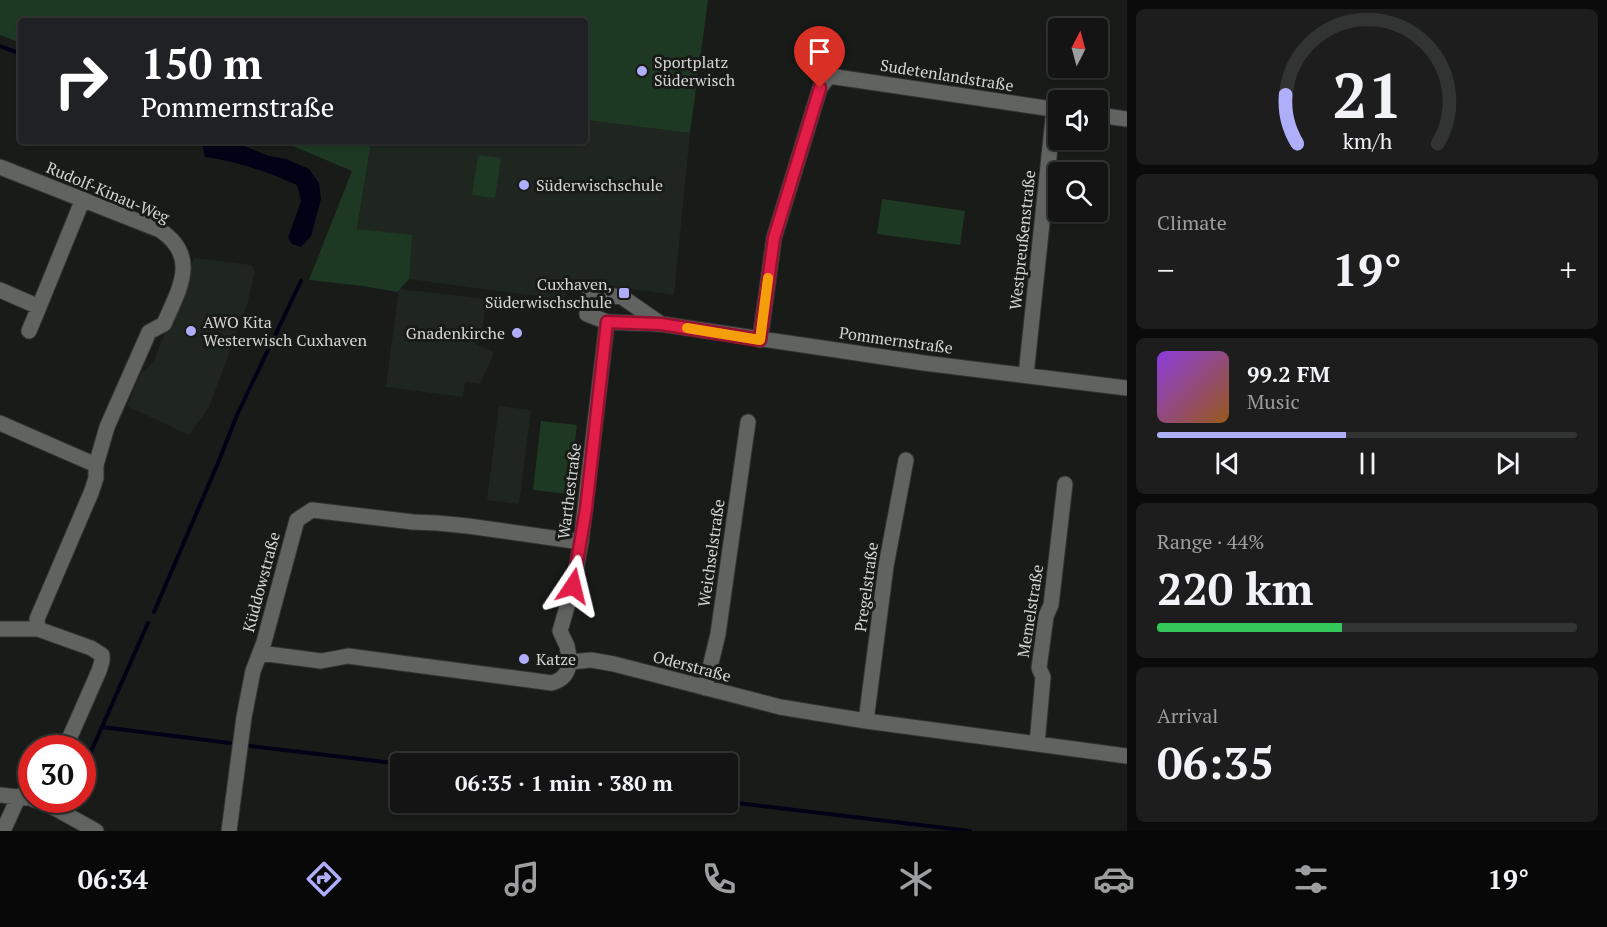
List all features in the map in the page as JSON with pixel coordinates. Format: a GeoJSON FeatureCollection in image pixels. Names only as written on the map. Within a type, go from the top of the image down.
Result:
{"type":"FeatureCollection","features":[{"type":"Feature","properties":{"kind":"street","name":"Sudetenlandstraße"},"geometry":{"type":"LineString","coordinates":[[760,340],[774,238],[820,88],[829,76],[1048,109]]}},
{"type":"Feature","properties":{"kind":"street"},"geometry":{"type":"LineString","coordinates":[[1108,117],[1127,120]]}},
{"type":"Feature","properties":{"kind":"street","name":"Westpreußenstraße"},"geometry":{"type":"LineString","coordinates":[[1026,375],[1052,150]]}},
{"type":"Feature","properties":{"kind":"street","name":"Rudolf-Kinau-Weg"},"geometry":{"type":"LineString","coordinates":[[0,167],[160,230],[169,236],[179,248],[183,262],[181,282],[164,324],[149,332],[106,426],[91,493],[37,619],[38,629]]}},
{"type":"Feature","properties":{"kind":"street"},"geometry":{"type":"LineString","coordinates":[[29,332],[83,200]]}},
{"type":"Feature","properties":{"kind":"street"},"geometry":{"type":"LineString","coordinates":[[0,290],[39,307]]}},
{"type":"Feature","properties":{"kind":"street","name":"Pommernstraße"},"geometry":{"type":"LineString","coordinates":[[661,324],[622,297],[597,294],[588,298],[587,314],[607,322],[661,324],[924,363],[1127,388]]}},
{"type":"Feature","properties":{"kind":"street","name":"Warthestraße"},"geometry":{"type":"LineString","coordinates":[[570,662],[567,646],[560,631],[573,586],[581,542],[607,322]]}},
{"type":"Feature","properties":{"kind":"street","name":"Weichselstraße"},"geometry":{"type":"LineString","coordinates":[[705,688],[718,634],[748,422]]}},
{"type":"Feature","properties":{"kind":"street"},"geometry":{"type":"LineString","coordinates":[[0,423],[96,465]]}},
{"type":"Feature","properties":{"kind":"street","name":"Pregelstraße"},"geometry":{"type":"LineString","coordinates":[[866,721],[886,566],[906,460]]}},
{"type":"Feature","properties":{"kind":"street","name":"Memelstraße"},"geometry":{"type":"LineString","coordinates":[[1037,744],[1043,677],[1039,668],[1046,616],[1051,605],[1065,484]]}},
{"type":"Feature","properties":{"kind":"street","name":"Küddowstraße"},"geometry":{"type":"LineString","coordinates":[[229,831],[244,717],[254,671],[297,520],[312,510],[468,526],[581,542]]}},
{"type":"Feature","properties":{"kind":"street"},"geometry":{"type":"LineString","coordinates":[[0,629],[38,629],[92,648],[102,655],[99,671],[71,735]]}},
{"type":"Feature","properties":{"kind":"street"},"geometry":{"type":"LineString","coordinates":[[260,653],[321,661],[348,656],[552,683],[562,680],[567,674],[570,662]]}},
{"type":"Feature","properties":{"kind":"street","name":"Oderstraße"},"geometry":{"type":"LineString","coordinates":[[570,662],[591,660],[614,664],[780,707],[866,721],[1127,756]]}},
{"type":"Feature","properties":{"kind":"street"},"geometry":{"type":"LineString","coordinates":[[0,795],[18,797]]}},
{"type":"Feature","properties":{"kind":"street"},"geometry":{"type":"LineString","coordinates":[[3,831],[20,813]]}},
{"type":"Feature","properties":{"kind":"street"},"geometry":{"type":"LineString","coordinates":[[61,813],[96,831]]}},
{"type":"Feature","properties":{"kind":"shaded area","name":"Süderwischschule"},"geometry":{"type":"Polygon","coordinates":[[[588,120],[690,133],[674,295],[568,279],[565,300],[409,279],[411,235],[357,230],[371,144],[588,144],[588,120]]]}},
{"type":"Feature","properties":{"kind":"shaded area"},"geometry":{"type":"Polygon","coordinates":[[[194,258],[251,265],[255,271],[247,305],[209,407],[189,435],[127,406],[141,373],[153,363],[194,258]]]}},
{"type":"Feature","properties":{"kind":"shaded area"},"geometry":{"type":"Polygon","coordinates":[[[399,289],[486,299],[482,331],[477,337],[476,344],[494,353],[480,384],[465,382],[463,397],[386,387],[399,289]]]}},
{"type":"Feature","properties":{"kind":"shaded area"},"geometry":{"type":"Polygon","coordinates":[[[499,406],[531,410],[519,504],[487,500],[499,406]]]}},
{"type":"Feature","properties":{"kind":"green space","name":"Sportplatz Süderwisch"},"geometry":{"type":"Polygon","coordinates":[[[0,0],[708,0],[690,133],[588,120],[588,18],[18,18],[18,42],[0,35],[0,0]]]}},
{"type":"Feature","properties":{"kind":"green space"},"geometry":{"type":"Polygon","coordinates":[[[288,144],[371,144],[357,229],[412,235],[409,279],[397,292],[309,280],[352,171],[288,144]]]}},
{"type":"Feature","properties":{"kind":"green space"},"geometry":{"type":"Polygon","coordinates":[[[478,155],[501,158],[495,198],[472,195],[478,155]]]}},
{"type":"Feature","properties":{"kind":"green space"},"geometry":{"type":"Polygon","coordinates":[[[882,199],[965,211],[960,245],[877,234],[882,199]]]}},
{"type":"Feature","properties":{"kind":"green space"},"geometry":{"type":"Polygon","coordinates":[[[541,421],[577,425],[568,494],[533,490],[541,421]]]}},
{"type":"Feature","properties":{"kind":"water"},"geometry":{"type":"Polygon","coordinates":[[[202,144],[242,145],[309,169],[319,183],[321,199],[311,236],[301,247],[292,244],[288,238],[301,201],[297,185],[229,161],[205,157],[202,144]]]}},
{"type":"Feature","properties":{"kind":"waterway"},"geometry":{"type":"LineString","coordinates":[[0,46],[18,53]]}},
{"type":"Feature","properties":{"kind":"waterway"},"geometry":{"type":"LineString","coordinates":[[154,612],[237,415],[301,281]]}},
{"type":"Feature","properties":{"kind":"waterway"},"geometry":{"type":"LineString","coordinates":[[96,740],[148,623]]}},
{"type":"Feature","properties":{"kind":"waterway"},"geometry":{"type":"LineString","coordinates":[[102,727],[230,743]]}},
{"type":"Feature","properties":{"kind":"waterway"},"geometry":{"type":"LineString","coordinates":[[250,746],[390,763]]}},
{"type":"Feature","properties":{"kind":"waterway"},"geometry":{"type":"LineString","coordinates":[[738,803],[970,831]]}},
{"type":"Feature","properties":{"kind":"slow traffic"},"geometry":{"type":"LineString","coordinates":[[687,328],[760,340],[768,278]]}},
{"type":"Feature","properties":{"kind":"place","name":"Sportplatz Süderwisch"},"geometry":{"type":"Point","coordinates":[642,71]}},
{"type":"Feature","properties":{"kind":"place","name":"Süderwischschule"},"geometry":{"type":"Point","coordinates":[524,185]}},
{"type":"Feature","properties":{"kind":"place","name":"Cuxhaven, Süderwischschule"},"geometry":{"type":"Point","coordinates":[624,293]}},
{"type":"Feature","properties":{"kind":"place","name":"AWO Kita Westerwisch Cuxhaven"},"geometry":{"type":"Point","coordinates":[191,331]}},
{"type":"Feature","properties":{"kind":"place","name":"Gnadenkirche"},"geometry":{"type":"Point","coordinates":[517,333]}},
{"type":"Feature","properties":{"kind":"place","name":"Katze"},"geometry":{"type":"Point","coordinates":[524,659]}},
{"type":"Feature","properties":{"kind":"route"},"geometry":{"type":"LineString","coordinates":[[573,586],[586,509],[607,322],[661,324],[760,340],[774,238],[820,88]]}}]}
